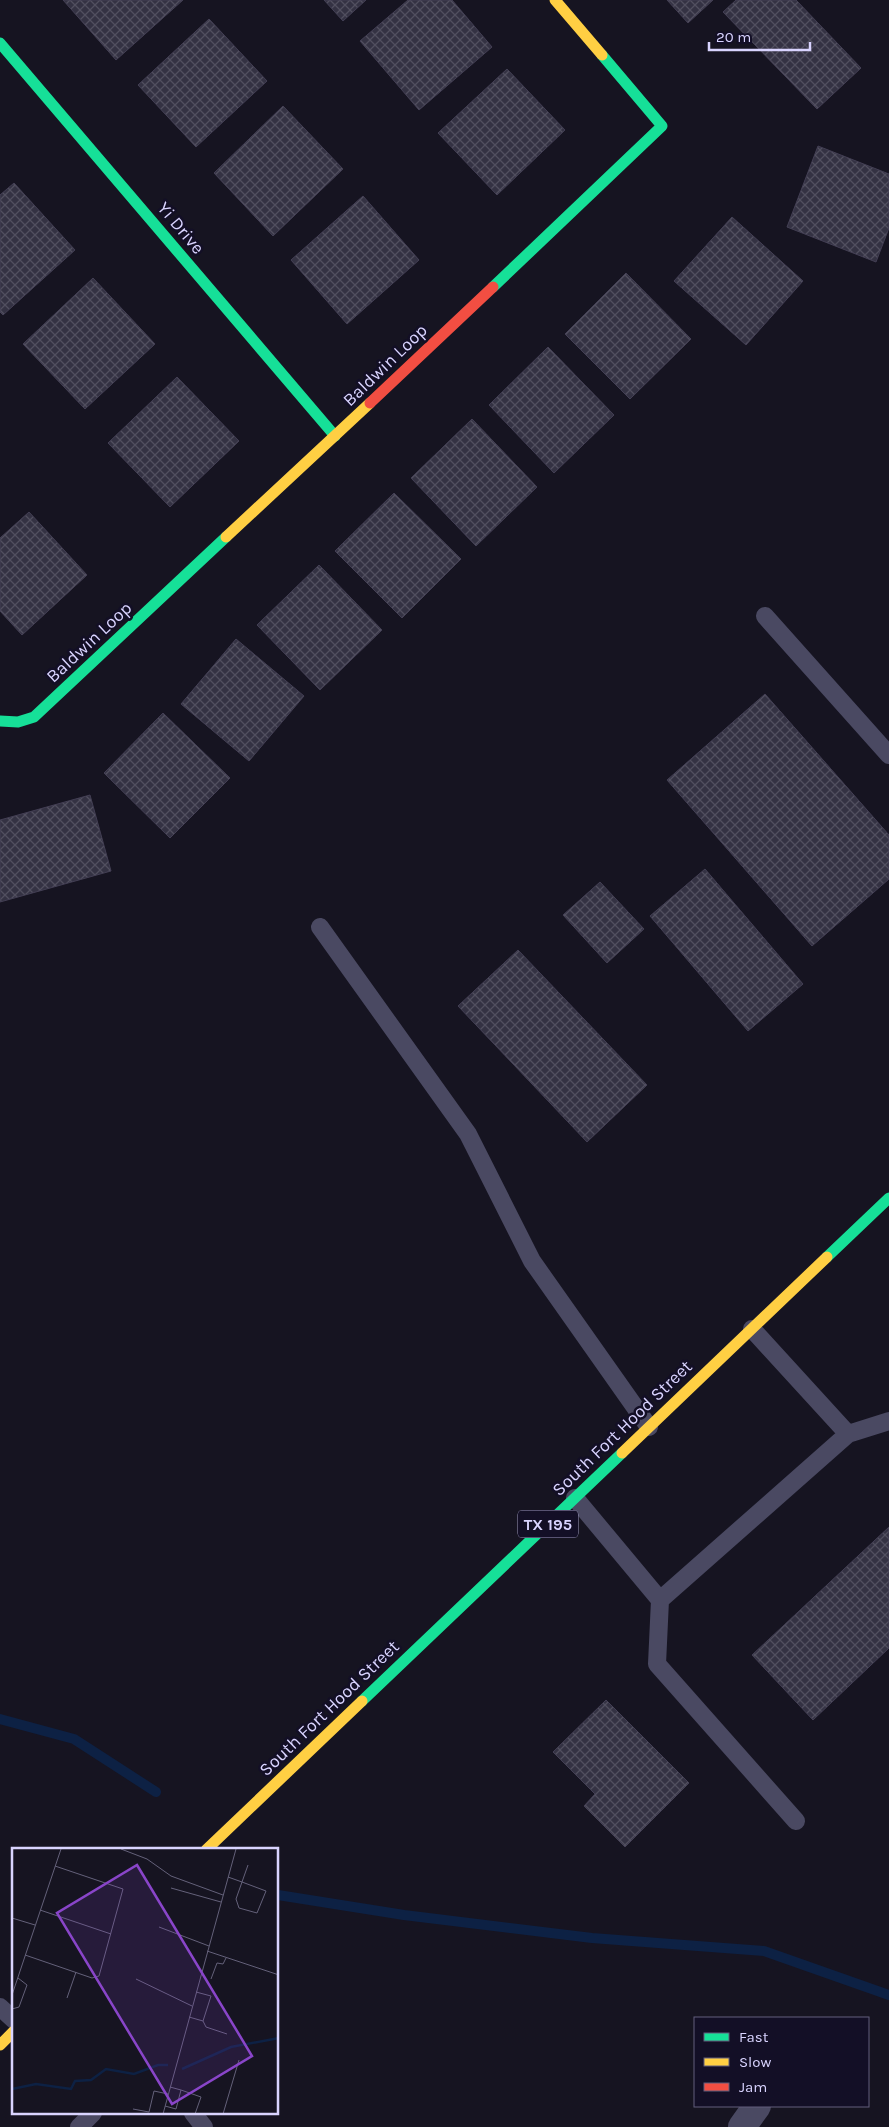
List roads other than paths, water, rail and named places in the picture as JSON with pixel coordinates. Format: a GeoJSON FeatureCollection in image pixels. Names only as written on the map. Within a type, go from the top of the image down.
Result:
{"type":"FeatureCollection","features":[{"type":"Feature","properties":{"kind":"main road","name":"Baldwin Loop"},"geometry":{"type":"LineString","coordinates":[[0,721],[18,722],[34,716],[335,436],[662,126],[555,0]]}},
{"type":"Feature","properties":{"kind":"main road","name":"Yi Drive"},"geometry":{"type":"LineString","coordinates":[[0,43],[335,436]]}},
{"type":"Feature","properties":{"kind":"main road","name":"South Fort Hood Street"},"geometry":{"type":"LineString","coordinates":[[208,1848],[889,1198]]}},
{"type":"Feature","properties":{"kind":"main road"},"geometry":{"type":"LineString","coordinates":[[0,2045],[12,2033]]}},
{"type":"Feature","properties":{"kind":"street"},"geometry":{"type":"LineString","coordinates":[[742,2127],[756,2107]]}},
{"type":"Feature","properties":{"kind":"lane"},"geometry":{"type":"LineString","coordinates":[[764,616],[889,755]]}},
{"type":"Feature","properties":{"kind":"lane"},"geometry":{"type":"LineString","coordinates":[[320,927],[468,1134],[532,1261],[649,1427]]}},
{"type":"Feature","properties":{"kind":"lane"},"geometry":{"type":"LineString","coordinates":[[752,1329],[848,1434]]}},
{"type":"Feature","properties":{"kind":"lane"},"geometry":{"type":"LineString","coordinates":[[660,1600],[848,1434],[889,1421]]}},
{"type":"Feature","properties":{"kind":"lane"},"geometry":{"type":"LineString","coordinates":[[575,1498],[660,1600],[657,1664],[796,1821]]}},
{"type":"Feature","properties":{"kind":"lane"},"geometry":{"type":"LineString","coordinates":[[0,2007],[12,2018]]}},
{"type":"Feature","properties":{"kind":"lane"},"geometry":{"type":"LineString","coordinates":[[79,2127],[92,2114]]}},
{"type":"Feature","properties":{"kind":"lane"},"geometry":{"type":"LineString","coordinates":[[194,2114],[204,2127]]}},
{"type":"Feature","properties":{"kind":"waterway"},"geometry":{"type":"LineString","coordinates":[[0,1719],[74,1739],[156,1792]]}},
{"type":"Feature","properties":{"kind":"waterway"},"geometry":{"type":"LineString","coordinates":[[279,1895],[404,1915],[592,1938],[764,1951],[889,1995]]}}]}
